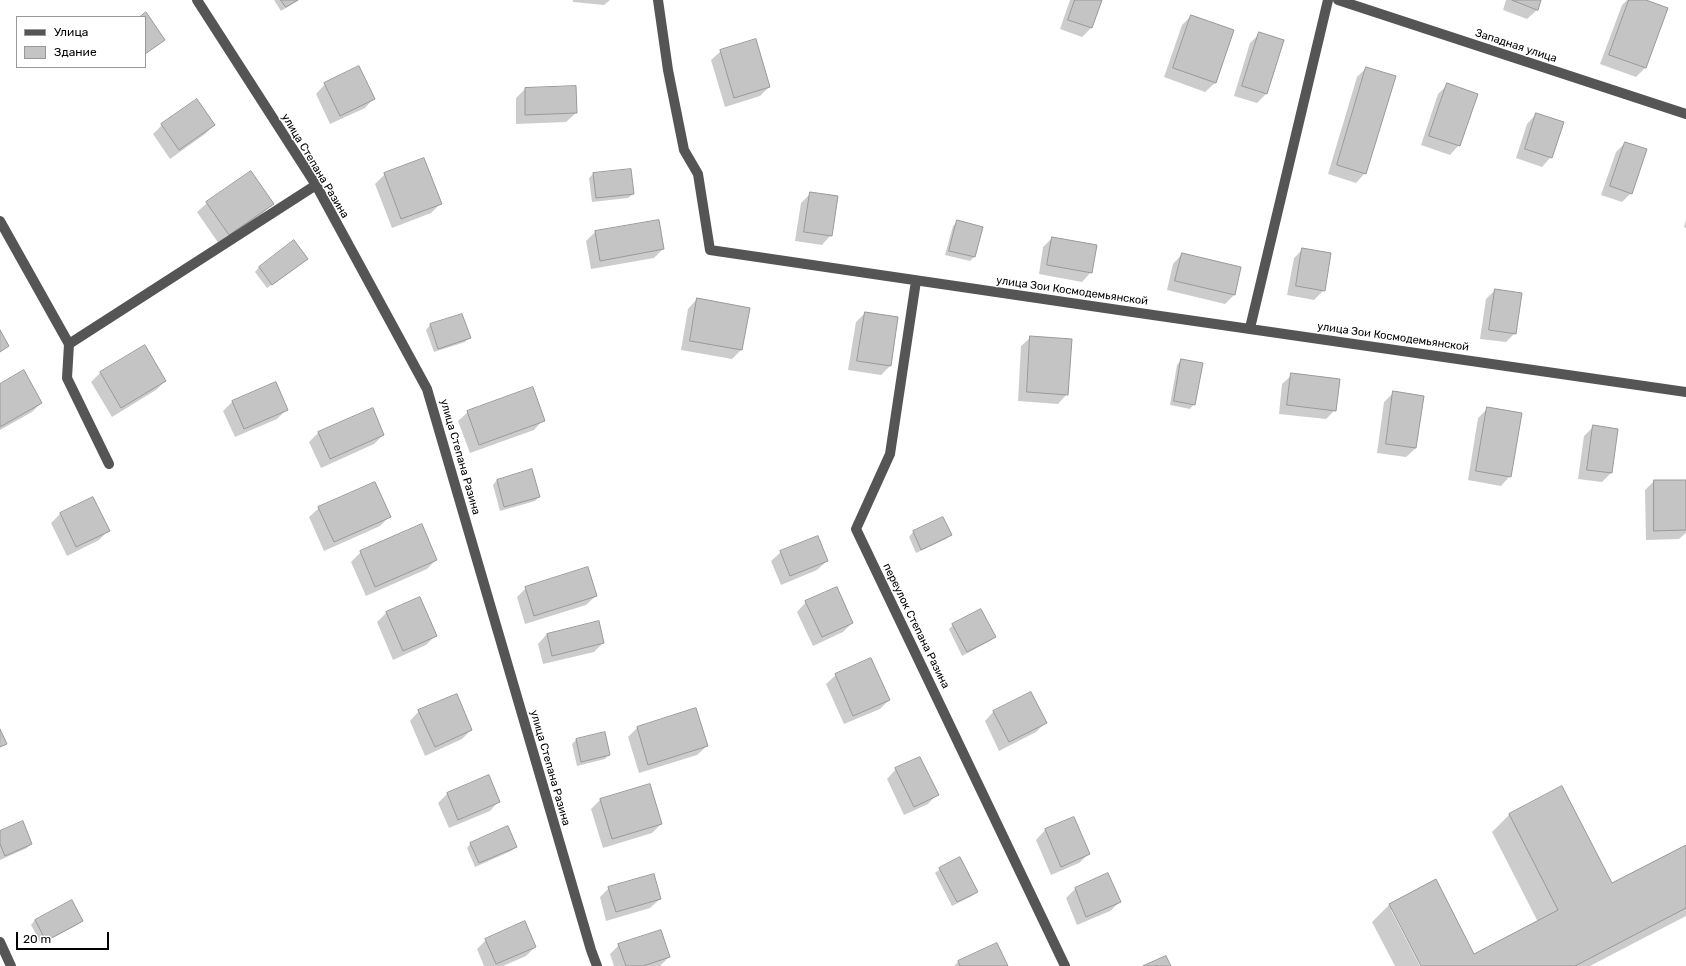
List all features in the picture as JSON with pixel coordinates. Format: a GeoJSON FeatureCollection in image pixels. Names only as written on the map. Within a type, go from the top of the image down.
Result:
{"type":"FeatureCollection","features":[{"type":"Feature","properties":{"kind":"street","name":"улица Степана Разина"},"geometry":{"type":"LineString","coordinates":[[197,0],[316,185],[427,389],[591,950],[597,966]]}},
{"type":"Feature","properties":{"kind":"street","name":"улица Зои Космодемьянской"},"geometry":{"type":"LineString","coordinates":[[658,0],[668,70],[684,150],[698,174],[710,250],[1686,392]]}},
{"type":"Feature","properties":{"kind":"street"},"geometry":{"type":"LineString","coordinates":[[1250,328],[1328,0]]}},
{"type":"Feature","properties":{"kind":"street","name":"Западная улица"},"geometry":{"type":"LineString","coordinates":[[1338,0],[1686,114]]}},
{"type":"Feature","properties":{"kind":"street"},"geometry":{"type":"LineString","coordinates":[[69,344],[316,185]]}},
{"type":"Feature","properties":{"kind":"street"},"geometry":{"type":"LineString","coordinates":[[0,222],[69,344],[67,378],[109,464]]}},
{"type":"Feature","properties":{"kind":"street","name":"переулок Степана Разина"},"geometry":{"type":"LineString","coordinates":[[916,281],[890,454],[856,529],[1065,966]]}},
{"type":"Feature","properties":{"kind":"street"},"geometry":{"type":"LineString","coordinates":[[0,942],[11,966]]}},
{"type":"Feature","properties":{"kind":"building"},"geometry":{"type":"Polygon","coordinates":[[[281,0],[298,0],[286,7],[281,0]]]}},
{"type":"Feature","properties":{"kind":"building"},"geometry":{"type":"Polygon","coordinates":[[[1075,0],[1102,0],[1092,28],[1068,20],[1075,0]]]}},
{"type":"Feature","properties":{"kind":"building"},"geometry":{"type":"Polygon","coordinates":[[[1512,0],[1541,0],[1538,10],[1512,0]]]}},
{"type":"Feature","properties":{"kind":"building"},"geometry":{"type":"Polygon","coordinates":[[[1629,0],[1646,0],[1668,8],[1646,68],[1609,55],[1629,0]]]}},
{"type":"Feature","properties":{"kind":"building"},"geometry":{"type":"Polygon","coordinates":[[[146,12],[165,40],[146,53],[146,16],[141,16],[146,12]]]}},
{"type":"Feature","properties":{"kind":"building"},"geometry":{"type":"Polygon","coordinates":[[[1191,15],[1234,30],[1216,83],[1173,68],[1191,15]]]}},
{"type":"Feature","properties":{"kind":"building"},"geometry":{"type":"Polygon","coordinates":[[[1259,32],[1284,40],[1267,94],[1242,86],[1259,32]]]}},
{"type":"Feature","properties":{"kind":"building"},"geometry":{"type":"Polygon","coordinates":[[[756,39],[770,87],[734,98],[720,50],[756,39]]]}},
{"type":"Feature","properties":{"kind":"building"},"geometry":{"type":"Polygon","coordinates":[[[359,66],[375,99],[340,116],[324,83],[359,66]]]}},
{"type":"Feature","properties":{"kind":"building"},"geometry":{"type":"Polygon","coordinates":[[[1366,67],[1396,76],[1366,174],[1337,165],[1366,67]]]}},
{"type":"Feature","properties":{"kind":"building"},"geometry":{"type":"Polygon","coordinates":[[[1447,83],[1478,94],[1460,146],[1429,136],[1447,83]]]}},
{"type":"Feature","properties":{"kind":"building"},"geometry":{"type":"Polygon","coordinates":[[[576,86],[577,113],[525,115],[525,88],[576,86]]]}},
{"type":"Feature","properties":{"kind":"building"},"geometry":{"type":"Polygon","coordinates":[[[197,99],[215,125],[179,150],[161,124],[197,99]]]}},
{"type":"Feature","properties":{"kind":"building"},"geometry":{"type":"Polygon","coordinates":[[[1536,113],[1564,122],[1552,158],[1525,149],[1536,113]]]}},
{"type":"Feature","properties":{"kind":"building"},"geometry":{"type":"Polygon","coordinates":[[[1625,142],[1647,149],[1632,194],[1610,186],[1625,142]]]}},
{"type":"Feature","properties":{"kind":"building"},"geometry":{"type":"Polygon","coordinates":[[[424,158],[442,204],[401,219],[384,173],[424,158]]]}},
{"type":"Feature","properties":{"kind":"building"},"geometry":{"type":"Polygon","coordinates":[[[631,169],[634,194],[596,198],[593,173],[631,169]]]}},
{"type":"Feature","properties":{"kind":"building"},"geometry":{"type":"Polygon","coordinates":[[[251,171],[274,204],[229,235],[206,202],[251,171]]]}},
{"type":"Feature","properties":{"kind":"building"},"geometry":{"type":"Polygon","coordinates":[[[810,192],[838,196],[832,236],[804,232],[810,192]]]}},
{"type":"Feature","properties":{"kind":"building"},"geometry":{"type":"Polygon","coordinates":[[[659,220],[664,249],[600,261],[595,231],[659,220]]]}},
{"type":"Feature","properties":{"kind":"building"},"geometry":{"type":"Polygon","coordinates":[[[957,220],[983,227],[975,257],[949,251],[957,220]]]}},
{"type":"Feature","properties":{"kind":"building"},"geometry":{"type":"Polygon","coordinates":[[[1052,237],[1097,245],[1092,273],[1047,265],[1052,237]]]}},
{"type":"Feature","properties":{"kind":"building"},"geometry":{"type":"Polygon","coordinates":[[[294,240],[308,259],[272,285],[259,267],[294,240]]]}},
{"type":"Feature","properties":{"kind":"building"},"geometry":{"type":"Polygon","coordinates":[[[1302,248],[1331,253],[1325,291],[1296,286],[1302,248]]]}},
{"type":"Feature","properties":{"kind":"building"},"geometry":{"type":"Polygon","coordinates":[[[1182,253],[1241,267],[1235,295],[1175,281],[1182,253]]]}},
{"type":"Feature","properties":{"kind":"building"},"geometry":{"type":"Polygon","coordinates":[[[1495,289],[1522,293],[1516,334],[1489,330],[1495,289]]]}},
{"type":"Feature","properties":{"kind":"building"},"geometry":{"type":"Polygon","coordinates":[[[697,298],[750,308],[742,350],[690,341],[697,298]]]}},
{"type":"Feature","properties":{"kind":"building"},"geometry":{"type":"Polygon","coordinates":[[[865,312],[898,317],[891,366],[857,361],[865,312]]]}},
{"type":"Feature","properties":{"kind":"building"},"geometry":{"type":"Polygon","coordinates":[[[462,314],[471,338],[438,349],[430,324],[462,314]]]}},
{"type":"Feature","properties":{"kind":"building"},"geometry":{"type":"Polygon","coordinates":[[[0,330],[9,346],[0,352],[0,330]]]}},
{"type":"Feature","properties":{"kind":"building"},"geometry":{"type":"Polygon","coordinates":[[[1030,336],[1072,339],[1068,395],[1027,392],[1030,336]]]}},
{"type":"Feature","properties":{"kind":"building"},"geometry":{"type":"Polygon","coordinates":[[[145,345],[166,381],[121,408],[100,372],[145,345]]]}},
{"type":"Feature","properties":{"kind":"building"},"geometry":{"type":"Polygon","coordinates":[[[1181,359],[1203,363],[1195,405],[1174,401],[1181,359]]]}},
{"type":"Feature","properties":{"kind":"building"},"geometry":{"type":"Polygon","coordinates":[[[24,370],[42,403],[0,427],[0,384],[24,370]]]}},
{"type":"Feature","properties":{"kind":"building"},"geometry":{"type":"Polygon","coordinates":[[[1291,373],[1340,379],[1336,411],[1287,405],[1291,373]]]}},
{"type":"Feature","properties":{"kind":"building"},"geometry":{"type":"Polygon","coordinates":[[[276,382],[288,410],[244,429],[232,401],[276,382]]]}},
{"type":"Feature","properties":{"kind":"building"},"geometry":{"type":"Polygon","coordinates":[[[533,387],[545,421],[479,445],[467,411],[533,387]]]}},
{"type":"Feature","properties":{"kind":"building"},"geometry":{"type":"Polygon","coordinates":[[[1393,391],[1424,396],[1416,448],[1386,444],[1393,391]]]}},
{"type":"Feature","properties":{"kind":"building"},"geometry":{"type":"Polygon","coordinates":[[[1487,407],[1522,413],[1511,477],[1476,471],[1487,407]]]}},
{"type":"Feature","properties":{"kind":"building"},"geometry":{"type":"Polygon","coordinates":[[[373,408],[384,435],[330,459],[318,432],[373,408]]]}},
{"type":"Feature","properties":{"kind":"building"},"geometry":{"type":"Polygon","coordinates":[[[1593,425],[1618,429],[1612,473],[1587,470],[1593,425]]]}},
{"type":"Feature","properties":{"kind":"building"},"geometry":{"type":"Polygon","coordinates":[[[532,469],[540,497],[504,507],[497,480],[532,469]]]}},
{"type":"Feature","properties":{"kind":"building"},"geometry":{"type":"Polygon","coordinates":[[[1654,480],[1686,480],[1686,530],[1654,531],[1654,480]]]}},
{"type":"Feature","properties":{"kind":"building"},"geometry":{"type":"Polygon","coordinates":[[[375,482],[391,517],[334,542],[318,507],[375,482]]]}},
{"type":"Feature","properties":{"kind":"building"},"geometry":{"type":"Polygon","coordinates":[[[93,497],[110,531],[76,547],[60,513],[93,497]]]}},
{"type":"Feature","properties":{"kind":"building"},"geometry":{"type":"Polygon","coordinates":[[[943,517],[952,535],[921,550],[913,531],[943,517]]]}},
{"type":"Feature","properties":{"kind":"building"},"geometry":{"type":"Polygon","coordinates":[[[422,524],[437,560],[375,587],[360,551],[422,524]]]}},
{"type":"Feature","properties":{"kind":"building"},"geometry":{"type":"Polygon","coordinates":[[[818,536],[828,561],[790,576],[780,551],[818,536]]]}},
{"type":"Feature","properties":{"kind":"building"},"geometry":{"type":"Polygon","coordinates":[[[588,567],[597,596],[534,616],[525,587],[588,567]]]}},
{"type":"Feature","properties":{"kind":"building"},"geometry":{"type":"Polygon","coordinates":[[[837,587],[853,623],[822,637],[805,601],[837,587]]]}},
{"type":"Feature","properties":{"kind":"building"},"geometry":{"type":"Polygon","coordinates":[[[420,597],[437,636],[403,651],[386,612],[420,597]]]}},
{"type":"Feature","properties":{"kind":"building"},"geometry":{"type":"Polygon","coordinates":[[[981,609],[996,637],[967,652],[952,624],[981,609]]]}},
{"type":"Feature","properties":{"kind":"building"},"geometry":{"type":"Polygon","coordinates":[[[599,621],[604,643],[552,656],[547,634],[599,621]]]}},
{"type":"Feature","properties":{"kind":"building"},"geometry":{"type":"Polygon","coordinates":[[[871,658],[890,700],[853,716],[835,674],[871,658]]]}},
{"type":"Feature","properties":{"kind":"building"},"geometry":{"type":"Polygon","coordinates":[[[1031,692],[1047,723],[1009,742],[993,711],[1031,692]]]}},
{"type":"Feature","properties":{"kind":"building"},"geometry":{"type":"Polygon","coordinates":[[[457,694],[472,730],[435,747],[418,710],[457,694]]]}},
{"type":"Feature","properties":{"kind":"building"},"geometry":{"type":"Polygon","coordinates":[[[696,708],[708,746],[648,765],[637,727],[696,708]]]}},
{"type":"Feature","properties":{"kind":"building"},"geometry":{"type":"Polygon","coordinates":[[[0,729],[7,744],[0,747],[0,729]]]}},
{"type":"Feature","properties":{"kind":"building"},"geometry":{"type":"Polygon","coordinates":[[[605,732],[610,755],[581,762],[576,739],[605,732]]]}},
{"type":"Feature","properties":{"kind":"building"},"geometry":{"type":"Polygon","coordinates":[[[920,757],[939,795],[914,807],[895,768],[920,757]]]}},
{"type":"Feature","properties":{"kind":"building"},"geometry":{"type":"Polygon","coordinates":[[[489,775],[500,802],[458,820],[447,793],[489,775]]]}},
{"type":"Feature","properties":{"kind":"building"},"geometry":{"type":"Polygon","coordinates":[[[650,784],[662,824],[612,839],[600,799],[650,784]]]}},
{"type":"Feature","properties":{"kind":"building"},"geometry":{"type":"Polygon","coordinates":[[[1562,786],[1612,883],[1686,845],[1686,908],[1575,966],[1421,966],[1389,904],[1436,879],[1474,954],[1558,910],[1509,814],[1562,786]]]}},
{"type":"Feature","properties":{"kind":"building"},"geometry":{"type":"Polygon","coordinates":[[[1074,817],[1090,854],[1061,867],[1045,829],[1074,817]]]}},
{"type":"Feature","properties":{"kind":"building"},"geometry":{"type":"Polygon","coordinates":[[[23,821],[32,844],[5,856],[0,844],[0,831],[23,821]]]}},
{"type":"Feature","properties":{"kind":"building"},"geometry":{"type":"Polygon","coordinates":[[[508,826],[517,847],[479,863],[470,843],[508,826]]]}},
{"type":"Feature","properties":{"kind":"building"},"geometry":{"type":"Polygon","coordinates":[[[960,857],[978,892],[957,902],[939,868],[960,857]]]}},
{"type":"Feature","properties":{"kind":"building"},"geometry":{"type":"Polygon","coordinates":[[[1108,873],[1121,902],[1086,917],[1075,888],[1108,873]]]}},
{"type":"Feature","properties":{"kind":"building"},"geometry":{"type":"Polygon","coordinates":[[[654,874],[661,899],[616,912],[608,887],[654,874]]]}},
{"type":"Feature","properties":{"kind":"building"},"geometry":{"type":"Polygon","coordinates":[[[72,900],[83,921],[46,941],[35,920],[72,900]]]}},
{"type":"Feature","properties":{"kind":"building"},"geometry":{"type":"Polygon","coordinates":[[[525,921],[536,947],[496,964],[485,939],[525,921]]]}},
{"type":"Feature","properties":{"kind":"building"},"geometry":{"type":"Polygon","coordinates":[[[661,930],[670,957],[643,966],[626,966],[618,944],[661,930]]]}},
{"type":"Feature","properties":{"kind":"building"},"geometry":{"type":"Polygon","coordinates":[[[997,943],[1008,966],[960,966],[958,961],[997,943]]]}},
{"type":"Feature","properties":{"kind":"building"},"geometry":{"type":"Polygon","coordinates":[[[1166,956],[1171,966],[1143,966],[1166,956]]]}}]}
